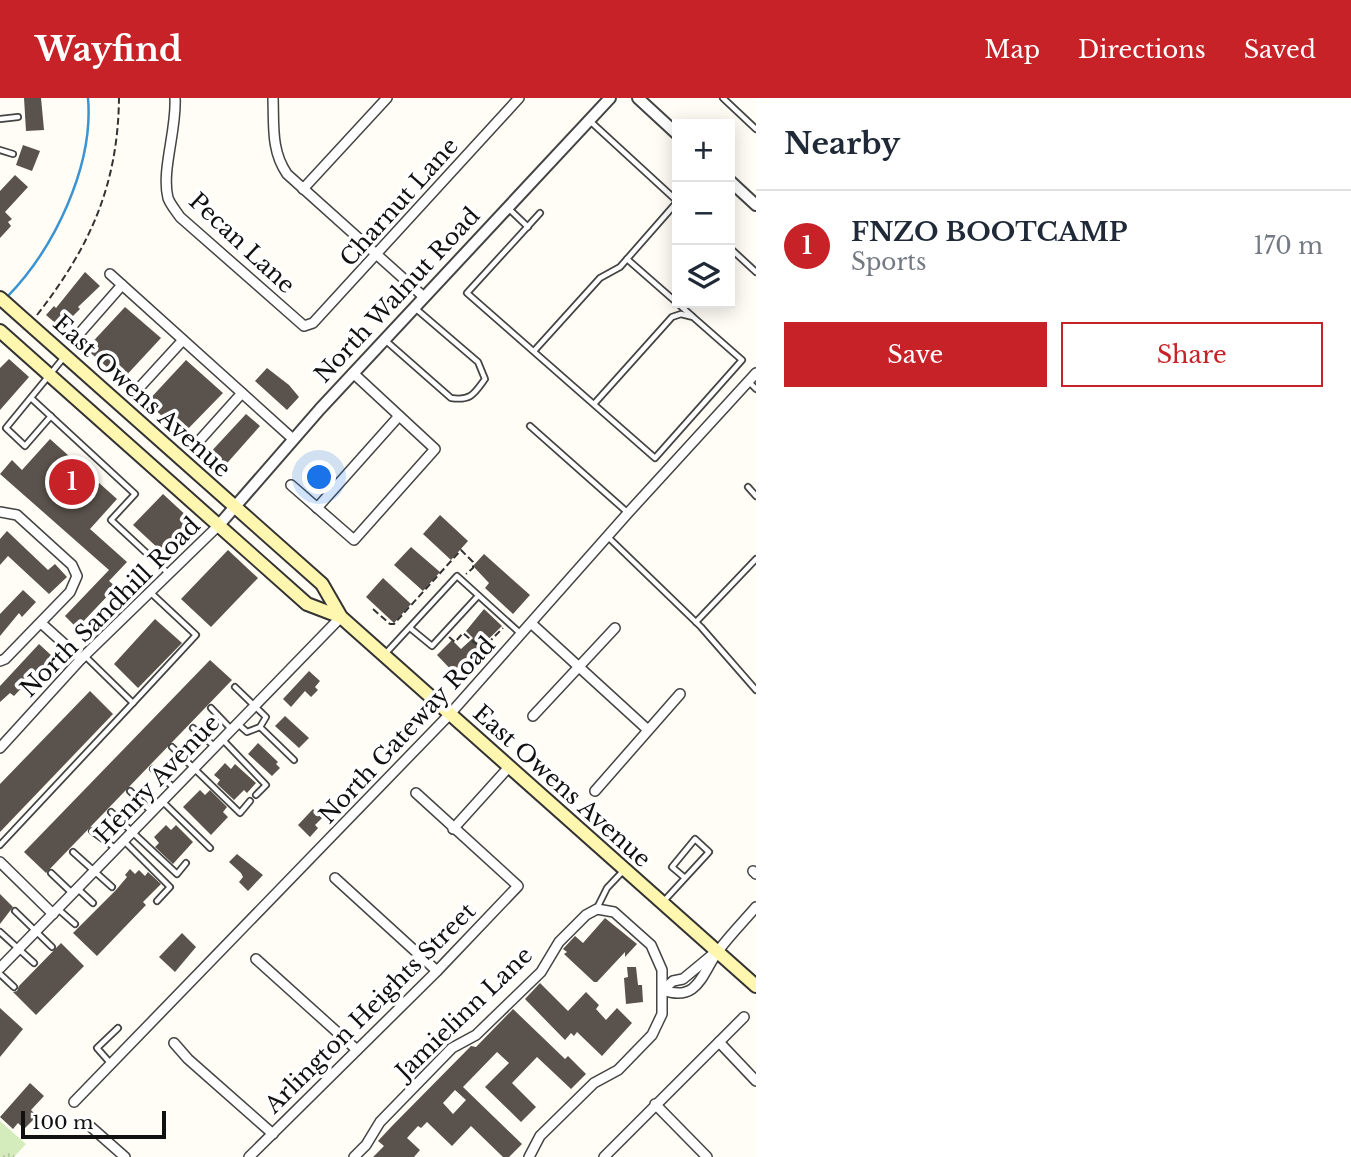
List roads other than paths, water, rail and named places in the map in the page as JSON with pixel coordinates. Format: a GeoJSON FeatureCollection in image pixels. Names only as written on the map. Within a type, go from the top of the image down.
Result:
{"type":"FeatureCollection","features":[{"type":"Feature","properties":{"kind":"main road","name":"East Owens Avenue"},"geometry":{"type":"LineString","coordinates":[[0,298],[36,323],[66,356],[322,584],[341,617],[756,986]]}},
{"type":"Feature","properties":{"kind":"main road","name":"East Owens Avenue"},"geometry":{"type":"LineString","coordinates":[[0,331],[307,604],[341,617]]}},
{"type":"Feature","properties":{"kind":"street","name":"Pecan Lane"},"geometry":{"type":"LineString","coordinates":[[175,98],[176,116],[167,177],[168,199],[180,217],[304,326]]}},
{"type":"Feature","properties":{"kind":"street"},"geometry":{"type":"LineString","coordinates":[[273,98],[274,150],[287,174],[424,297]]}},
{"type":"Feature","properties":{"kind":"street"},"geometry":{"type":"LineString","coordinates":[[303,189],[387,98]]}},
{"type":"Feature","properties":{"kind":"street","name":"Charnut Lane"},"geometry":{"type":"LineString","coordinates":[[304,326],[313,323],[519,98]]}},
{"type":"Feature","properties":{"kind":"street","name":"North Walnut Road"},"geometry":{"type":"LineString","coordinates":[[219,525],[353,373],[610,98]]}},
{"type":"Feature","properties":{"kind":"street"},"geometry":{"type":"LineString","coordinates":[[638,98],[672,129]]}},
{"type":"Feature","properties":{"kind":"street"},"geometry":{"type":"LineString","coordinates":[[731,182],[756,205]]}},
{"type":"Feature","properties":{"kind":"street"},"geometry":{"type":"LineString","coordinates":[[110,274],[293,439]]}},
{"type":"Feature","properties":{"kind":"street"},"geometry":{"type":"LineString","coordinates":[[79,334],[122,285]]}},
{"type":"Feature","properties":{"kind":"street"},"geometry":{"type":"LineString","coordinates":[[140,387],[183,340]]}},
{"type":"Feature","properties":{"kind":"street"},"geometry":{"type":"LineString","coordinates":[[291,485],[354,540],[435,449],[353,373]]}},
{"type":"Feature","properties":{"kind":"street","name":"North Gateway Road"},"geometry":{"type":"LineString","coordinates":[[75,1102],[113,1066],[450,714],[756,373]]}},
{"type":"Feature","properties":{"kind":"street"},"geometry":{"type":"LineString","coordinates":[[200,441],[242,393]]}},
{"type":"Feature","properties":{"kind":"street"},"geometry":{"type":"LineString","coordinates":[[317,508],[399,416]]}},
{"type":"Feature","properties":{"kind":"street"},"geometry":{"type":"LineString","coordinates":[[0,512],[17,515],[72,565],[77,576],[75,585],[41,623],[0,661]]}},
{"type":"Feature","properties":{"kind":"street","name":"North Sandhill Road"},"geometry":{"type":"LineString","coordinates":[[1,746],[83,658],[219,525]]}},
{"type":"Feature","properties":{"kind":"street","name":"Henry Avenue"},"geometry":{"type":"LineString","coordinates":[[0,968],[341,617]]}},
{"type":"Feature","properties":{"kind":"street"},"geometry":{"type":"LineString","coordinates":[[41,623],[83,658]]}},
{"type":"Feature","properties":{"kind":"street"},"geometry":{"type":"LineString","coordinates":[[532,624],[648,730]]}},
{"type":"Feature","properties":{"kind":"street"},"geometry":{"type":"LineString","coordinates":[[533,716],[615,628]]}},
{"type":"Feature","properties":{"kind":"street"},"geometry":{"type":"LineString","coordinates":[[595,790],[680,694]]}},
{"type":"Feature","properties":{"kind":"street"},"geometry":{"type":"LineString","coordinates":[[416,793],[453,828],[509,767]]}},
{"type":"Feature","properties":{"kind":"street","name":"Arlington Heights Street"},"geometry":{"type":"LineString","coordinates":[[249,1157],[518,886],[453,828]]}},
{"type":"Feature","properties":{"kind":"street"},"geometry":{"type":"LineString","coordinates":[[0,862],[55,911]]}},
{"type":"Feature","properties":{"kind":"street"},"geometry":{"type":"LineString","coordinates":[[335,878],[436,971]]}},
{"type":"Feature","properties":{"kind":"street"},"geometry":{"type":"LineString","coordinates":[[663,990],[673,981],[683,979],[717,952],[756,907]]}},
{"type":"Feature","properties":{"kind":"street"},"geometry":{"type":"LineString","coordinates":[[529,1157],[540,1136],[594,1083],[618,1070],[652,1035],[662,1014],[662,970],[651,945],[614,912],[597,909]]}},
{"type":"Feature","properties":{"kind":"street","name":"Jamielinn Lane"},"geometry":{"type":"LineString","coordinates":[[354,1157],[366,1145],[388,1112],[452,1048],[476,1035],[541,972],[559,942],[586,915],[597,909]]}},
{"type":"Feature","properties":{"kind":"street"},"geometry":{"type":"LineString","coordinates":[[663,990],[675,994],[686,992],[699,984],[717,952]]}},
{"type":"Feature","properties":{"kind":"street"},"geometry":{"type":"LineString","coordinates":[[256,959],[357,1050]]}},
{"type":"Feature","properties":{"kind":"street"},"geometry":{"type":"LineString","coordinates":[[604,1157],[744,1017]]}},
{"type":"Feature","properties":{"kind":"street"},"geometry":{"type":"LineString","coordinates":[[174,1042],[188,1059],[273,1134]]}},
{"type":"Feature","properties":{"kind":"street"},"geometry":{"type":"LineString","coordinates":[[719,1042],[756,1081]]}},
{"type":"Feature","properties":{"kind":"street"},"geometry":{"type":"LineString","coordinates":[[655,1104],[707,1157]]}},
{"type":"Feature","properties":{"kind":"street"},"geometry":{"type":"LineString","coordinates":[[91,1127],[125,1157]]}},
{"type":"Feature","properties":{"kind":"lane"},"geometry":{"type":"LineString","coordinates":[[723,98],[756,129]]}},
{"type":"Feature","properties":{"kind":"lane"},"geometry":{"type":"LineString","coordinates":[[0,119],[18,117]]}},
{"type":"Feature","properties":{"kind":"lane"},"geometry":{"type":"LineString","coordinates":[[589,120],[672,197]]}},
{"type":"Feature","properties":{"kind":"lane"},"geometry":{"type":"LineString","coordinates":[[0,150],[13,154]]}},
{"type":"Feature","properties":{"kind":"lane"},"geometry":{"type":"LineString","coordinates":[[507,208],[528,227]]}},
{"type":"Feature","properties":{"kind":"lane"},"geometry":{"type":"LineString","coordinates":[[534,351],[600,278],[620,267],[672,208]]}},
{"type":"Feature","properties":{"kind":"lane"},"geometry":{"type":"LineString","coordinates":[[540,213],[467,293],[655,458],[742,360],[627,259]]}},
{"type":"Feature","properties":{"kind":"lane"},"geometry":{"type":"LineString","coordinates":[[735,253],[756,272]]}},
{"type":"Feature","properties":{"kind":"lane"},"geometry":{"type":"LineString","coordinates":[[384,340],[451,397],[462,400],[473,395],[485,379],[478,362],[414,308]]}},
{"type":"Feature","properties":{"kind":"lane"},"geometry":{"type":"LineString","coordinates":[[594,404],[672,317],[681,314],[694,317]]}},
{"type":"Feature","properties":{"kind":"lane"},"geometry":{"type":"LineString","coordinates":[[51,416],[25,446],[6,428],[66,356]]}},
{"type":"Feature","properties":{"kind":"lane"},"geometry":{"type":"LineString","coordinates":[[748,382],[756,389]]}},
{"type":"Feature","properties":{"kind":"lane"},"geometry":{"type":"LineString","coordinates":[[31,398],[135,494],[111,520],[168,573]]}},
{"type":"Feature","properties":{"kind":"lane"},"geometry":{"type":"LineString","coordinates":[[530,426],[628,513]]}},
{"type":"Feature","properties":{"kind":"lane"},"geometry":{"type":"LineString","coordinates":[[748,486],[756,496]]}},
{"type":"Feature","properties":{"kind":"lane"},"geometry":{"type":"LineString","coordinates":[[607,537],[696,622],[756,690]]}},
{"type":"Feature","properties":{"kind":"lane"},"geometry":{"type":"LineString","coordinates":[[696,622],[756,559]]}},
{"type":"Feature","properties":{"kind":"lane"},"geometry":{"type":"LineString","coordinates":[[384,655],[459,578],[522,635]]}},
{"type":"Feature","properties":{"kind":"lane"},"geometry":{"type":"LineString","coordinates":[[0,845],[195,635],[150,592]]}},
{"type":"Feature","properties":{"kind":"lane"},"geometry":{"type":"LineString","coordinates":[[410,628],[432,646],[478,596]]}},
{"type":"Feature","properties":{"kind":"lane"},"geometry":{"type":"LineString","coordinates":[[83,658],[133,703]]}},
{"type":"Feature","properties":{"kind":"lane"},"geometry":{"type":"LineString","coordinates":[[211,708],[247,732],[260,727],[266,717],[234,687]]}},
{"type":"Feature","properties":{"kind":"lane"},"geometry":{"type":"LineString","coordinates":[[260,727],[294,760]]}},
{"type":"Feature","properties":{"kind":"lane"},"geometry":{"type":"LineString","coordinates":[[193,728],[219,743],[266,785],[256,795]]}},
{"type":"Feature","properties":{"kind":"lane"},"geometry":{"type":"LineString","coordinates":[[172,747],[240,813],[250,801]]}},
{"type":"Feature","properties":{"kind":"lane"},"geometry":{"type":"LineString","coordinates":[[153,769],[174,789]]}},
{"type":"Feature","properties":{"kind":"lane"},"geometry":{"type":"LineString","coordinates":[[130,791],[152,811]]}},
{"type":"Feature","properties":{"kind":"lane"},"geometry":{"type":"LineString","coordinates":[[162,801],[210,848]]}},
{"type":"Feature","properties":{"kind":"lane"},"geometry":{"type":"LineString","coordinates":[[111,812],[177,874],[186,863]]}},
{"type":"Feature","properties":{"kind":"lane"},"geometry":{"type":"LineString","coordinates":[[92,831],[116,849]]}},
{"type":"Feature","properties":{"kind":"lane"},"geometry":{"type":"LineString","coordinates":[[662,903],[709,852],[695,839],[672,867],[685,878]]}},
{"type":"Feature","properties":{"kind":"lane"},"geometry":{"type":"LineString","coordinates":[[124,841],[170,887],[157,901]]}},
{"type":"Feature","properties":{"kind":"lane"},"geometry":{"type":"LineString","coordinates":[[73,852],[112,887]]}},
{"type":"Feature","properties":{"kind":"lane"},"geometry":{"type":"LineString","coordinates":[[597,909],[607,888],[624,869]]}},
{"type":"Feature","properties":{"kind":"lane"},"geometry":{"type":"LineString","coordinates":[[51,873],[93,903]]}},
{"type":"Feature","properties":{"kind":"lane"},"geometry":{"type":"LineString","coordinates":[[15,911],[52,947]]}},
{"type":"Feature","properties":{"kind":"lane"},"geometry":{"type":"LineString","coordinates":[[55,911],[75,924]]}},
{"type":"Feature","properties":{"kind":"lane"},"geometry":{"type":"LineString","coordinates":[[0,932],[34,963]]}},
{"type":"Feature","properties":{"kind":"lane"},"geometry":{"type":"LineString","coordinates":[[0,974],[14,988]]}},
{"type":"Feature","properties":{"kind":"lane"},"geometry":{"type":"LineString","coordinates":[[683,979],[686,992]]}},
{"type":"Feature","properties":{"kind":"lane"},"geometry":{"type":"LineString","coordinates":[[113,1066],[97,1048],[118,1028]]}},
{"type":"Feature","properties":{"kind":"waterway"},"geometry":{"type":"LineString","coordinates":[[7,297],[40,255],[67,205],[84,151],[88,98]]}},
{"type":"Feature","properties":{"kind":"place","name":"FNZO BOOTCAMP"},"geometry":{"type":"Point","coordinates":[72,482]}}]}
